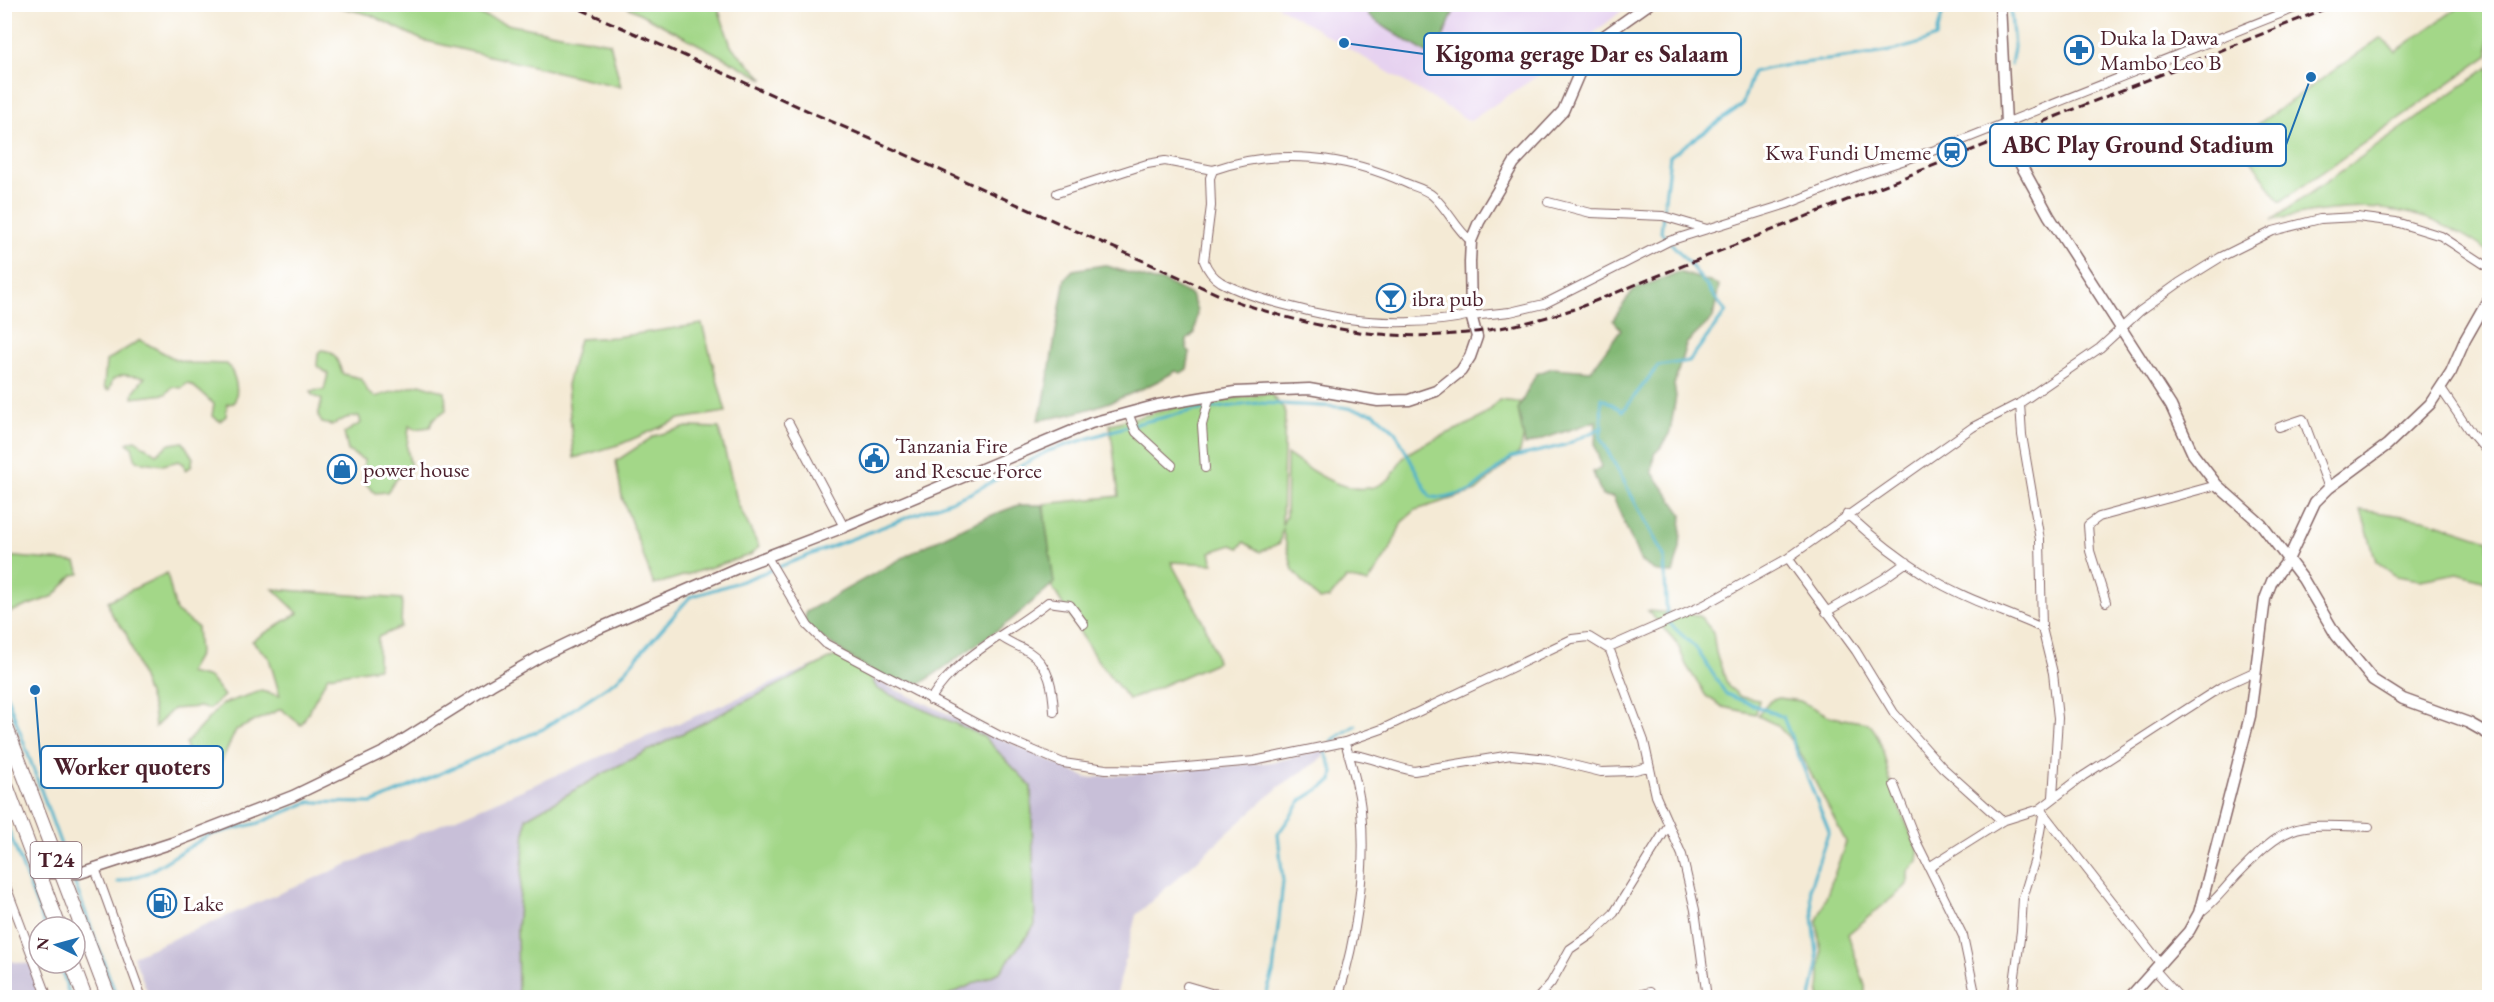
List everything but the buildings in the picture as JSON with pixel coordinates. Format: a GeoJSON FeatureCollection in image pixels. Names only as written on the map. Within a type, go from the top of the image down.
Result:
{"type":"FeatureCollection","features":[{"type":"Feature","properties":{"kind":"highway","name":"T24"},"geometry":{"type":"LineString","coordinates":[[4,722],[109,998]]}},
{"type":"Feature","properties":{"kind":"highway","name":"T24"},"geometry":{"type":"LineString","coordinates":[[4,780],[54,915]]}},
{"type":"Feature","properties":{"kind":"highway"},"geometry":{"type":"LineString","coordinates":[[76,975],[85,998]]}},
{"type":"Feature","properties":{"kind":"street"},"geometry":{"type":"LineString","coordinates":[[35,863],[48,873],[62,875],[94,868],[183,838],[339,776],[386,751],[541,656],[657,602],[844,527],[1059,435],[1128,413],[1210,396],[1288,388],[1378,400],[1409,400],[1436,391],[1461,371],[1470,357],[1477,337],[1471,315],[1471,241],[1514,164],[1563,111],[1587,55],[1601,38],[1649,4]]}},
{"type":"Feature","properties":{"kind":"street"},"geometry":{"type":"LineString","coordinates":[[2000,4],[2006,123],[2021,165],[2049,216],[2171,406],[2193,454],[2217,485],[2261,524],[2303,579],[2336,635],[2373,680],[2403,699],[2458,718],[2490,735]]}},
{"type":"Feature","properties":{"kind":"street"},"geometry":{"type":"LineString","coordinates":[[1213,170],[1210,178],[1210,206],[1204,261],[1207,269],[1220,281],[1292,306],[1342,318],[1433,320],[1510,312],[1544,304],[1662,243],[1787,204],[2006,123],[2304,4]]}},
{"type":"Feature","properties":{"kind":"street"},"geometry":{"type":"LineString","coordinates":[[1058,193],[1147,164],[1165,161],[1213,170],[1248,161],[1302,156],[1369,167],[1432,195],[1460,233],[1471,241]]}},
{"type":"Feature","properties":{"kind":"street"},"geometry":{"type":"LineString","coordinates":[[1548,202],[1591,213],[1663,216],[1707,229]]}},
{"type":"Feature","properties":{"kind":"street"},"geometry":{"type":"LineString","coordinates":[[767,557],[808,626],[826,644],[1000,736],[1063,763],[1079,767],[1153,770],[1220,765],[1345,742],[1382,729],[1572,639],[1589,637],[1608,645],[1704,605],[1788,558],[1847,514],[1973,427],[2020,403],[2100,348],[2152,302],[2221,256],[2273,231],[2320,219],[2357,217],[2408,224],[2456,244],[2490,268]]}},
{"type":"Feature","properties":{"kind":"street"},"geometry":{"type":"LineString","coordinates":[[2129,998],[2189,931],[2199,913],[2210,860],[2237,770],[2250,716],[2265,599],[2272,581],[2288,560],[2315,502],[2329,488],[2387,445],[2430,404],[2441,389],[2490,296]]}},
{"type":"Feature","properties":{"kind":"street"},"geometry":{"type":"LineString","coordinates":[[2441,389],[2471,433],[2490,455]]}},
{"type":"Feature","properties":{"kind":"street"},"geometry":{"type":"LineString","coordinates":[[1205,468],[1202,425],[1210,396]]}},
{"type":"Feature","properties":{"kind":"street"},"geometry":{"type":"LineString","coordinates":[[2020,403],[2029,484],[2040,540],[2042,628],[2053,673],[2058,718],[2053,797]]}},
{"type":"Feature","properties":{"kind":"street"},"geometry":{"type":"LineString","coordinates":[[1128,413],[1136,432],[1172,465]]}},
{"type":"Feature","properties":{"kind":"street"},"geometry":{"type":"LineString","coordinates":[[2279,427],[2302,419],[2329,488]]}},
{"type":"Feature","properties":{"kind":"street"},"geometry":{"type":"LineString","coordinates":[[789,423],[844,527]]}},
{"type":"Feature","properties":{"kind":"street"},"geometry":{"type":"LineString","coordinates":[[2106,602],[2090,551],[2088,525],[2090,522],[2099,517],[2217,485]]}},
{"type":"Feature","properties":{"kind":"street"},"geometry":{"type":"LineString","coordinates":[[1847,514],[1882,547],[1952,589],[2042,628]]}},
{"type":"Feature","properties":{"kind":"street"},"geometry":{"type":"LineString","coordinates":[[1788,558],[1856,651],[1894,713],[1942,767],[2002,821]]}},
{"type":"Feature","properties":{"kind":"street"},"geometry":{"type":"LineString","coordinates":[[1826,612],[1883,579],[1907,562]]}},
{"type":"Feature","properties":{"kind":"street"},"geometry":{"type":"LineString","coordinates":[[930,699],[939,685],[954,671],[1048,602],[1070,605],[1084,624]]}},
{"type":"Feature","properties":{"kind":"street"},"geometry":{"type":"LineString","coordinates":[[1000,636],[1029,652],[1041,664],[1051,682],[1054,712]]}},
{"type":"Feature","properties":{"kind":"street"},"geometry":{"type":"LineString","coordinates":[[1608,645],[1644,741],[1648,767],[1688,877],[1707,998]]}},
{"type":"Feature","properties":{"kind":"street"},"geometry":{"type":"LineString","coordinates":[[2012,998],[2021,931],[2022,898],[2035,859],[2042,812],[2053,797],[2221,687],[2256,671]]}},
{"type":"Feature","properties":{"kind":"street"},"geometry":{"type":"LineString","coordinates":[[1338,998],[1357,906],[1362,841],[1360,802],[1345,742]]}},
{"type":"Feature","properties":{"kind":"street"},"geometry":{"type":"LineString","coordinates":[[1348,754],[1364,756],[1398,769],[1414,771],[1511,755],[1548,759],[1600,772],[1632,771],[1648,767]]}},
{"type":"Feature","properties":{"kind":"street"},"geometry":{"type":"LineString","coordinates":[[1894,784],[1929,867],[1963,936],[1976,998]]}},
{"type":"Feature","properties":{"kind":"street"},"geometry":{"type":"LineString","coordinates":[[1929,867],[2002,821],[2042,812]]}},
{"type":"Feature","properties":{"kind":"street"},"geometry":{"type":"LineString","coordinates":[[2042,812],[2180,998]]}},
{"type":"Feature","properties":{"kind":"street"},"geometry":{"type":"LineString","coordinates":[[2199,913],[2216,898],[2255,855],[2291,830],[2315,825],[2369,827]]}},
{"type":"Feature","properties":{"kind":"street"},"geometry":{"type":"LineString","coordinates":[[1541,997],[1570,949],[1592,934],[1614,913],[1668,826]]}},
{"type":"Feature","properties":{"kind":"street"},"geometry":{"type":"LineString","coordinates":[[94,868],[142,998]]}},
{"type":"Feature","properties":{"kind":"street"},"geometry":{"type":"LineString","coordinates":[[4,881],[48,998]]}},
{"type":"Feature","properties":{"kind":"street"},"geometry":{"type":"LineString","coordinates":[[1187,986],[1211,993],[1234,994],[1237,998]]}},
{"type":"Feature","properties":{"kind":"street"},"geometry":{"type":"LineString","coordinates":[[1624,998],[1650,992]]}},
{"type":"Feature","properties":{"kind":"shaded area"},"geometry":{"type":"Polygon","coordinates":[[[1276,5],[1629,5],[1555,64],[1470,121],[1276,5]]]}},
{"type":"Feature","properties":{"kind":"shaded area"},"geometry":{"type":"Polygon","coordinates":[[[829,659],[1087,778],[1274,762],[1324,750],[1323,758],[1280,786],[1136,915],[1116,997],[150,998],[133,956],[829,659]]]}},
{"type":"Feature","properties":{"kind":"shaded area"},"geometry":{"type":"Polygon","coordinates":[[[4,960],[27,964],[27,975],[38,975],[46,997],[5,997],[4,960]]]}},
{"type":"Feature","properties":{"kind":"green space"},"geometry":{"type":"Polygon","coordinates":[[[1366,4],[1462,5],[1456,6],[1443,38],[1449,58],[1436,59],[1388,29],[1369,16],[1366,4]]]}},
{"type":"Feature","properties":{"kind":"green space"},"geometry":{"type":"Polygon","coordinates":[[[2463,4],[2489,5],[2489,55],[2280,202],[2237,139],[2380,38],[2396,51],[2463,4]]]}},
{"type":"Feature","properties":{"kind":"green space"},"geometry":{"type":"Polygon","coordinates":[[[331,5],[450,5],[511,25],[610,43],[621,87],[422,40],[371,15],[331,5]]]}},
{"type":"Feature","properties":{"kind":"green space"},"geometry":{"type":"Polygon","coordinates":[[[624,5],[717,5],[731,46],[764,79],[624,5]]]}},
{"type":"Feature","properties":{"kind":"green space"},"geometry":{"type":"Polygon","coordinates":[[[2489,67],[2489,252],[2436,222],[2385,209],[2332,210],[2272,220],[2489,67]]]}},
{"type":"Feature","properties":{"kind":"green space"},"geometry":{"type":"Polygon","coordinates":[[[1104,265],[1154,281],[1163,281],[1191,295],[1197,310],[1195,333],[1187,340],[1187,349],[1190,353],[1187,369],[1181,373],[1176,371],[1144,388],[1109,402],[1073,413],[1038,420],[1044,402],[1065,278],[1073,270],[1104,265]]]}},
{"type":"Feature","properties":{"kind":"green space"},"geometry":{"type":"Polygon","coordinates":[[[1679,272],[1719,285],[1713,318],[1686,344],[1674,385],[1676,396],[1670,432],[1654,454],[1652,472],[1682,514],[1680,548],[1673,573],[1657,572],[1641,562],[1613,497],[1602,496],[1593,472],[1601,467],[1595,445],[1596,421],[1525,445],[1518,409],[1536,374],[1552,368],[1591,371],[1621,329],[1613,320],[1633,290],[1679,272]]]}},
{"type":"Feature","properties":{"kind":"green space"},"geometry":{"type":"Polygon","coordinates":[[[702,324],[726,412],[680,419],[621,444],[574,458],[567,385],[579,339],[616,337],[702,324]]]}},
{"type":"Feature","properties":{"kind":"green space"},"geometry":{"type":"Polygon","coordinates":[[[140,340],[175,359],[190,363],[227,364],[234,377],[237,393],[234,403],[227,404],[226,416],[220,421],[212,416],[214,404],[188,383],[181,388],[172,387],[166,394],[133,398],[134,391],[145,377],[123,375],[113,379],[107,390],[104,386],[106,361],[140,340]]]}},
{"type":"Feature","properties":{"kind":"green space"},"geometry":{"type":"Polygon","coordinates":[[[321,350],[334,355],[343,374],[360,378],[369,393],[375,397],[420,384],[445,392],[446,410],[433,419],[430,427],[415,429],[409,426],[407,447],[411,469],[405,475],[399,476],[387,492],[375,493],[363,481],[364,460],[348,451],[344,433],[361,423],[359,416],[346,418],[332,425],[322,423],[318,416],[322,400],[312,395],[311,391],[324,390],[328,374],[317,366],[318,353],[321,350]]]}},
{"type":"Feature","properties":{"kind":"green space"},"geometry":{"type":"Polygon","coordinates":[[[1270,393],[1285,410],[1282,525],[1286,516],[1287,454],[1322,477],[1336,483],[1363,489],[1376,486],[1389,479],[1408,454],[1477,419],[1493,408],[1499,400],[1526,403],[1528,418],[1520,452],[1476,491],[1416,510],[1402,522],[1390,550],[1368,583],[1347,578],[1329,598],[1319,600],[1293,570],[1282,528],[1280,543],[1260,552],[1244,542],[1239,548],[1232,545],[1210,552],[1213,564],[1171,562],[1204,623],[1217,662],[1129,700],[1095,657],[1052,587],[1047,558],[1044,504],[1119,496],[1110,424],[1181,406],[1270,393]]]}},
{"type":"Feature","properties":{"kind":"green space"},"geometry":{"type":"Polygon","coordinates":[[[687,427],[719,428],[738,504],[759,547],[750,555],[654,585],[622,497],[616,461],[654,436],[687,427]]]}},
{"type":"Feature","properties":{"kind":"green space"},"geometry":{"type":"Polygon","coordinates":[[[135,440],[156,454],[170,444],[183,442],[193,458],[191,467],[185,470],[184,464],[179,461],[163,465],[136,461],[132,447],[127,443],[135,440]]]}},
{"type":"Feature","properties":{"kind":"green space"},"geometry":{"type":"Polygon","coordinates":[[[1019,505],[1043,505],[1054,583],[1010,621],[922,683],[886,680],[804,626],[806,612],[858,582],[964,527],[1019,505]]]}},
{"type":"Feature","properties":{"kind":"green space"},"geometry":{"type":"Polygon","coordinates":[[[2361,510],[2424,519],[2489,540],[2489,582],[2458,573],[2420,580],[2396,576],[2376,561],[2361,510]]]}},
{"type":"Feature","properties":{"kind":"green space"},"geometry":{"type":"Polygon","coordinates":[[[5,556],[76,562],[80,574],[73,575],[54,596],[5,614],[5,556]]]}},
{"type":"Feature","properties":{"kind":"green space"},"geometry":{"type":"Polygon","coordinates":[[[167,573],[176,611],[197,627],[199,654],[188,673],[210,678],[224,696],[209,709],[199,707],[173,709],[155,727],[153,709],[126,633],[110,612],[108,601],[167,573]]]}},
{"type":"Feature","properties":{"kind":"green space"},"geometry":{"type":"Polygon","coordinates":[[[273,589],[402,599],[401,627],[378,637],[378,668],[328,676],[301,725],[281,709],[236,730],[212,782],[190,770],[186,743],[222,704],[261,691],[280,696],[269,658],[252,641],[298,613],[273,589]]]}},
{"type":"Feature","properties":{"kind":"green space"},"geometry":{"type":"Polygon","coordinates":[[[1648,611],[1699,615],[1713,632],[1716,653],[1728,686],[1741,697],[1759,700],[1756,714],[1723,707],[1706,696],[1686,665],[1677,643],[1648,611]]]}},
{"type":"Feature","properties":{"kind":"green space"},"geometry":{"type":"Polygon","coordinates":[[[855,646],[877,689],[983,736],[1031,786],[1035,925],[1000,972],[944,997],[518,998],[517,929],[526,818],[608,771],[855,646]]]}},
{"type":"Feature","properties":{"kind":"green space"},"geometry":{"type":"Polygon","coordinates":[[[1779,698],[1800,701],[1831,717],[1868,723],[1873,728],[1881,744],[1892,788],[1919,853],[1918,862],[1908,871],[1908,883],[1904,888],[1848,934],[1865,986],[1865,997],[1819,997],[1821,952],[1817,922],[1846,842],[1797,747],[1777,725],[1758,716],[1770,701],[1779,698]]]}},
{"type":"Feature","properties":{"kind":"waterway"},"geometry":{"type":"LineString","coordinates":[[1811,998],[1818,964],[1810,887],[1829,831],[1783,717],[1726,694],[1696,648],[1667,621],[1664,556],[1600,437],[1602,398],[1623,411],[1658,366],[1689,361],[1726,312],[1689,263],[1661,232],[1670,156],[1742,105],[1753,72],[1799,63],[1869,55],[1914,45],[1936,37],[1945,4]]}},
{"type":"Feature","properties":{"kind":"waterway"},"geometry":{"type":"LineString","coordinates":[[2010,4],[2014,47],[2011,65]]}},
{"type":"Feature","properties":{"kind":"waterway"},"geometry":{"type":"LineString","coordinates":[[118,882],[147,873],[209,835],[259,823],[309,802],[372,803],[543,729],[618,679],[690,597],[742,581],[971,493],[1048,451],[1131,425],[1191,411],[1258,403],[1342,407],[1374,413],[1395,431],[1430,497],[1445,498],[1471,491],[1511,458],[1565,445],[1603,427]]}},
{"type":"Feature","properties":{"kind":"waterway"},"geometry":{"type":"LineString","coordinates":[[4,688],[70,870]]}},
{"type":"Feature","properties":{"kind":"waterway"},"geometry":{"type":"LineString","coordinates":[[1331,741],[1356,725]]}},
{"type":"Feature","properties":{"kind":"waterway"},"geometry":{"type":"LineString","coordinates":[[1265,998],[1273,973],[1283,882],[1278,834],[1302,800],[1332,781],[1333,771],[1324,749]]}},
{"type":"Feature","properties":{"kind":"waterway"},"geometry":{"type":"LineString","coordinates":[[4,818],[40,915]]}},
{"type":"Feature","properties":{"kind":"waterway"},"geometry":{"type":"LineString","coordinates":[[72,876],[117,998]]}},
{"type":"Feature","properties":{"kind":"waterway"},"geometry":{"type":"LineString","coordinates":[[63,975],[70,998]]}},
{"type":"Feature","properties":{"kind":"railway"},"geometry":{"type":"LineString","coordinates":[[569,4],[1224,297],[1314,324],[1358,332],[1401,335],[1444,335],[1488,330],[1533,321],[1580,307],[2337,4]]}},
{"type":"Feature","properties":{"kind":"place","name":"Kigoma gerage Dar es Salaam"},"geometry":{"type":"Point","coordinates":[1344,43]}},
{"type":"Feature","properties":{"kind":"place","name":"Duka la Dawa Mambo Leo B"},"geometry":{"type":"Point","coordinates":[2079,50]}},
{"type":"Feature","properties":{"kind":"place","name":"ABC Play Ground Stadium"},"geometry":{"type":"Point","coordinates":[2311,77]}},
{"type":"Feature","properties":{"kind":"place","name":"Kwa Fundi Umeme"},"geometry":{"type":"Point","coordinates":[1952,152]}},
{"type":"Feature","properties":{"kind":"place","name":"ibra pub"},"geometry":{"type":"Point","coordinates":[1391,298]}},
{"type":"Feature","properties":{"kind":"place","name":"Tanzania Fire and Rescue Force"},"geometry":{"type":"Point","coordinates":[874,458]}},
{"type":"Feature","properties":{"kind":"place","name":"power house"},"geometry":{"type":"Point","coordinates":[342,469]}},
{"type":"Feature","properties":{"kind":"place","name":"Worker quoters"},"geometry":{"type":"Point","coordinates":[35,690]}},
{"type":"Feature","properties":{"kind":"place","name":"Lake"},"geometry":{"type":"Point","coordinates":[162,903]}}]}
